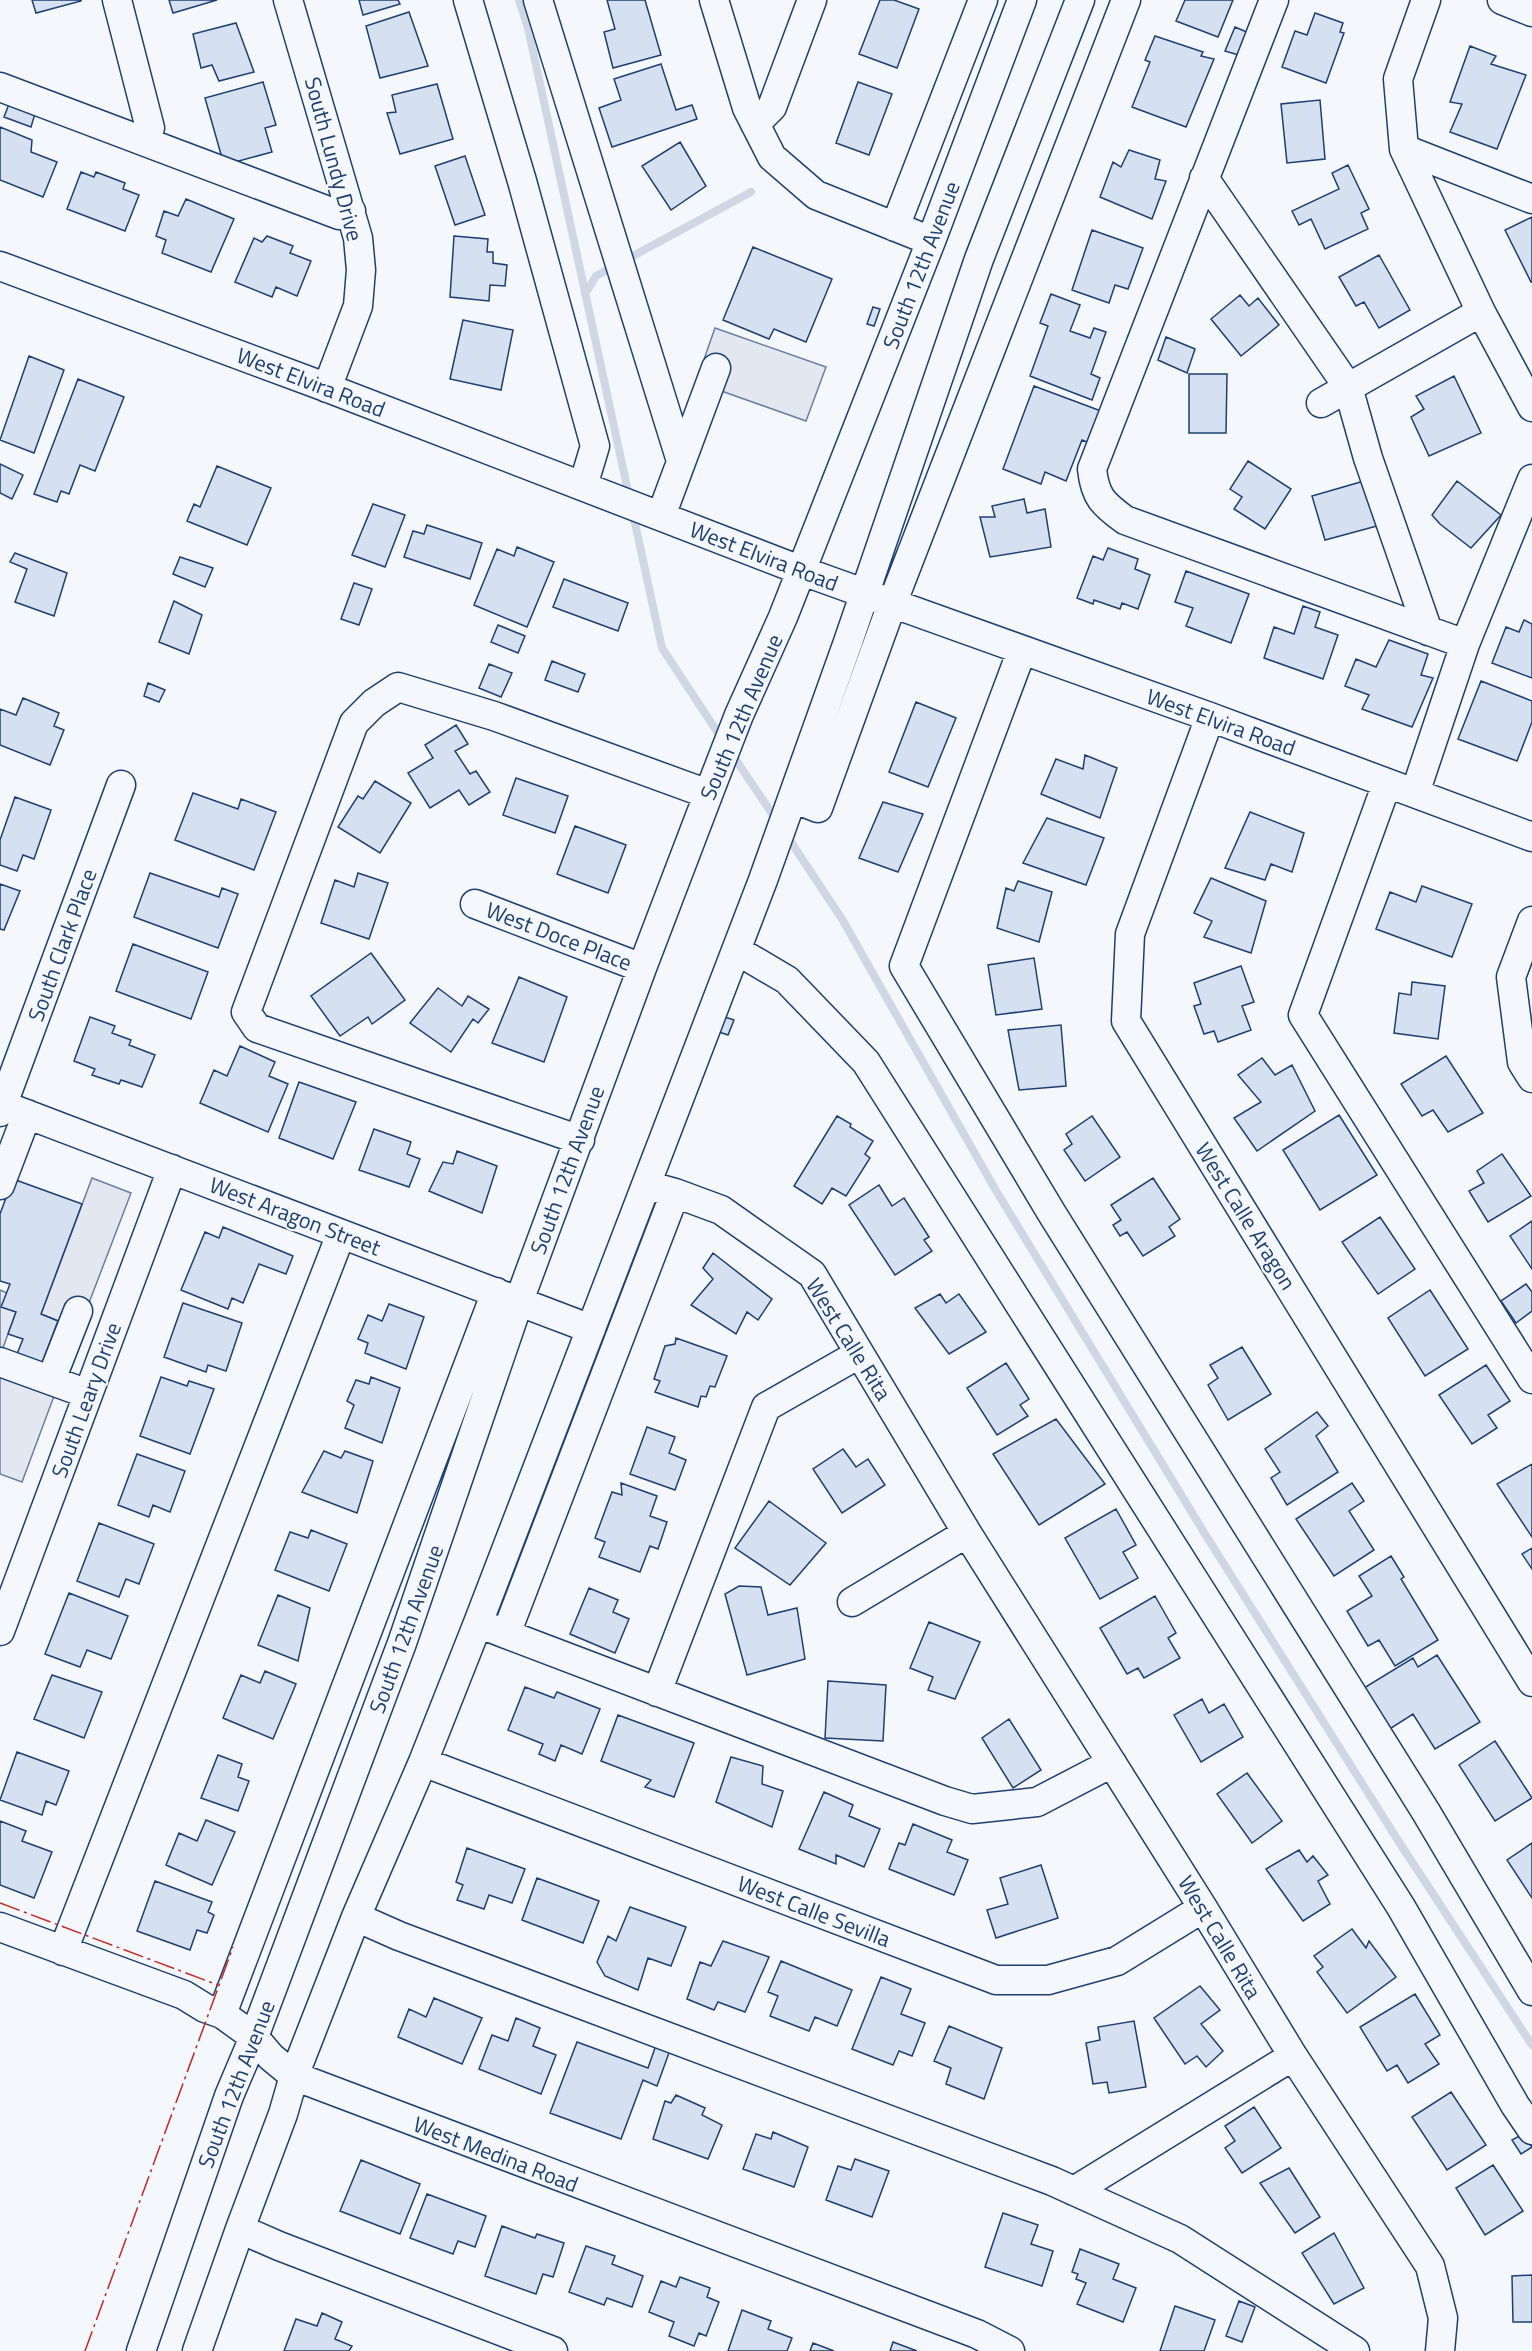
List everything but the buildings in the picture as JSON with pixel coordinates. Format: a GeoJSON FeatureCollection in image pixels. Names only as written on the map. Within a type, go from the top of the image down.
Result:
{"type":"FeatureCollection","features":[{"type":"Feature","properties":{"kind":"street"},"geometry":{"type":"LineString","coordinates":[[117,0],[150,128],[142,140]]}},
{"type":"Feature","properties":{"kind":"street","name":"South Lundy Drive"},"geometry":{"type":"LineString","coordinates":[[288,0],[358,238],[361,270],[358,306],[327,388]]}},
{"type":"Feature","properties":{"kind":"street"},"geometry":{"type":"LineString","coordinates":[[468,0],[525,192],[595,446],[583,486]]}},
{"type":"Feature","properties":{"kind":"street"},"geometry":{"type":"LineString","coordinates":[[538,0],[681,461]]}},
{"type":"Feature","properties":{"kind":"street"},"geometry":{"type":"LineString","coordinates":[[714,0],[747,108],[772,157],[816,195],[931,241]]}},
{"type":"Feature","properties":{"kind":"street"},"geometry":{"type":"LineString","coordinates":[[755,124],[772,107],[812,0]]}},
{"type":"Feature","properties":{"kind":"street","name":"South 12th Avenue"},"geometry":{"type":"LineString","coordinates":[[895,227],[983,0]]}},
{"type":"Feature","properties":{"kind":"street","name":"South 12th Avenue"},"geometry":{"type":"LineString","coordinates":[[222,2014],[507,1296],[580,1140],[642,968],[711,788],[801,571],[931,241],[1022,0]]}},
{"type":"Feature","properties":{"kind":"street"},"geometry":{"type":"LineString","coordinates":[[197,2351],[283,2114],[294,2076],[356,1917],[423,1762],[478,1623],[763,880],[979,259],[1080,0]]}},
{"type":"Feature","properties":{"kind":"street"},"geometry":{"type":"LineString","coordinates":[[792,801],[818,808],[892,604],[1126,0]]}},
{"type":"Feature","properties":{"kind":"street"},"geometry":{"type":"LineString","coordinates":[[1274,0],[1092,469],[1094,488],[1108,508],[1125,520],[1465,644]]}},
{"type":"Feature","properties":{"kind":"street"},"geometry":{"type":"LineString","coordinates":[[1426,0],[1398,79],[1404,149],[1481,312],[1532,407]]}},
{"type":"Feature","properties":{"kind":"street"},"geometry":{"type":"LineString","coordinates":[[1502,0],[1532,12]]}},
{"type":"Feature","properties":{"kind":"street"},"geometry":{"type":"LineString","coordinates":[[0,87],[339,215],[351,211]]}},
{"type":"Feature","properties":{"kind":"street"},"geometry":{"type":"LineString","coordinates":[[1404,149],[1532,199]]}},
{"type":"Feature","properties":{"kind":"street"},"geometry":{"type":"LineString","coordinates":[[1204,178],[1348,387],[1368,458],[1428,631]]}},
{"type":"Feature","properties":{"kind":"street","name":"West Elvira Road"},"geometry":{"type":"LineString","coordinates":[[0,266],[327,388],[801,571],[1210,717],[1532,837]]}},
{"type":"Feature","properties":{"kind":"street"},"geometry":{"type":"LineString","coordinates":[[1321,403],[1481,312]]}},
{"type":"Feature","properties":{"kind":"street"},"geometry":{"type":"LineString","coordinates":[[656,514],[681,461],[716,368]]}},
{"type":"Feature","properties":{"kind":"street"},"geometry":{"type":"LineString","coordinates":[[1415,793],[1465,644],[1532,479]]}},
{"type":"Feature","properties":{"kind":"street"},"geometry":{"type":"LineString","coordinates":[[1022,650],[904,966],[1051,1212],[1426,1812],[1532,1991]]}},
{"type":"Feature","properties":{"kind":"street"},"geometry":{"type":"LineString","coordinates":[[580,1140],[257,1028],[246,1012],[354,723],[374,703],[399,687],[711,788]]}},
{"type":"Feature","properties":{"kind":"street","name":"West Calle Aragon"},"geometry":{"type":"LineString","coordinates":[[1210,717],[1130,934],[1126,1021],[1532,1682]]}},
{"type":"Feature","properties":{"kind":"street"},"geometry":{"type":"LineString","coordinates":[[1387,783],[1303,1015],[1532,1379]]}},
{"type":"Feature","properties":{"kind":"street","name":"South Clark Place"},"geometry":{"type":"LineString","coordinates":[[0,1185],[7,1109],[121,785]]}},
{"type":"Feature","properties":{"kind":"street","name":"West Doce Place"},"geometry":{"type":"LineString","coordinates":[[475,904],[642,968]]}},
{"type":"Feature","properties":{"kind":"street"},"geometry":{"type":"LineString","coordinates":[[1532,921],[1511,977],[1522,1062],[1532,1078]]}},
{"type":"Feature","properties":{"kind":"street"},"geometry":{"type":"LineString","coordinates":[[736,950],[788,980],[866,1062],[1401,1907],[1515,2105],[1532,2130]]}},
{"type":"Feature","properties":{"kind":"street","name":"West Aragon Street"},"geometry":{"type":"LineString","coordinates":[[7,1109],[172,1169],[591,1329]]}},
{"type":"Feature","properties":{"kind":"street","name":"South Leary Drive"},"geometry":{"type":"LineString","coordinates":[[0,1631],[172,1169]]}},
{"type":"Feature","properties":{"kind":"street","name":"West Calle Rita"},"geometry":{"type":"LineString","coordinates":[[646,1185],[721,1210],[812,1274],[967,1533],[1203,1908],[1293,2056],[1430,2266],[1443,2318],[1440,2351]]}},
{"type":"Feature","properties":{"kind":"street"},"geometry":{"type":"LineString","coordinates":[[506,1634],[675,1193]]}},
{"type":"Feature","properties":{"kind":"street"},"geometry":{"type":"LineString","coordinates":[[63,1951],[341,1234]]}},
{"type":"Feature","properties":{"kind":"street","name":"South 12th Avenue"},"geometry":{"type":"LineString","coordinates":[[141,2351],[229,2096],[254,2037],[402,1643],[507,1296]]}},
{"type":"Feature","properties":{"kind":"street"},"geometry":{"type":"LineString","coordinates":[[51,1380],[78,1311]]}},
{"type":"Feature","properties":{"kind":"street"},"geometry":{"type":"LineString","coordinates":[[657,1692],[766,1407],[859,1354]]}},
{"type":"Feature","properties":{"kind":"street"},"geometry":{"type":"LineString","coordinates":[[0,1362],[88,1394]]}},
{"type":"Feature","properties":{"kind":"street"},"geometry":{"type":"LineString","coordinates":[[852,1602],[967,1533]]}},
{"type":"Feature","properties":{"kind":"street"},"geometry":{"type":"LineString","coordinates":[[478,1623],[945,1801],[972,1809],[1037,1802],[1112,1763]]}},
{"type":"Feature","properties":{"kind":"street","name":"West Calle Sevilla"},"geometry":{"type":"LineString","coordinates":[[423,1762],[996,1980],[1048,1980],[1117,1961],[1203,1908]]}},
{"type":"Feature","properties":{"kind":"street"},"geometry":{"type":"LineString","coordinates":[[356,1917],[399,1936],[1074,2191],[1180,2239],[1355,2351]]}},
{"type":"Feature","properties":{"kind":"street","name":"West Medina Road"},"geometry":{"type":"LineString","coordinates":[[0,1927],[184,1995],[205,2008],[222,2014],[254,2037],[294,2076],[977,2334],[1010,2351]]}},
{"type":"Feature","properties":{"kind":"street"},"geometry":{"type":"LineString","coordinates":[[1074,2191],[1293,2056]]}},
{"type":"Feature","properties":{"kind":"street"},"geometry":{"type":"LineString","coordinates":[[240,2229],[553,2351]]}},
{"type":"Feature","properties":{"kind":"shaded area"},"geometry":{"type":"Polygon","coordinates":[[[715,328],[826,367],[806,421],[696,382],[715,328]]]}},
{"type":"Feature","properties":{"kind":"shaded area"},"geometry":{"type":"Polygon","coordinates":[[[92,1178],[131,1193],[79,1329],[41,1314],[92,1178]]]}},
{"type":"Feature","properties":{"kind":"shaded area"},"geometry":{"type":"Polygon","coordinates":[[[0,1290],[7,1293],[16,1312],[0,1356],[0,1290]]]}},
{"type":"Feature","properties":{"kind":"shaded area"},"geometry":{"type":"Polygon","coordinates":[[[0,1358],[60,1380],[22,1482],[0,1474],[0,1358]]]}},
{"type":"Feature","properties":{"kind":"waterway"},"geometry":{"type":"LineString","coordinates":[[519,0],[528,28],[629,496]]}},
{"type":"Feature","properties":{"kind":"waterway"},"geometry":{"type":"LineString","coordinates":[[585,294],[596,276],[751,192]]}},
{"type":"Feature","properties":{"kind":"waterway"},"geometry":{"type":"LineString","coordinates":[[633,514],[662,648],[722,739]]}},
{"type":"Feature","properties":{"kind":"waterway"},"geometry":{"type":"LineString","coordinates":[[732,754],[777,821]]}},
{"type":"Feature","properties":{"kind":"waterway"},"geometry":{"type":"LineString","coordinates":[[787,836],[842,919],[995,1189],[1205,1534],[1399,1842],[1532,2045]]}},
{"type":"Feature","properties":{"kind":"power"},"geometry":{"type":"LineString","coordinates":[[0,1903],[218,1985]]}},
{"type":"Feature","properties":{"kind":"power"},"geometry":{"type":"LineString","coordinates":[[85,2351],[233,1947]]}}]}
